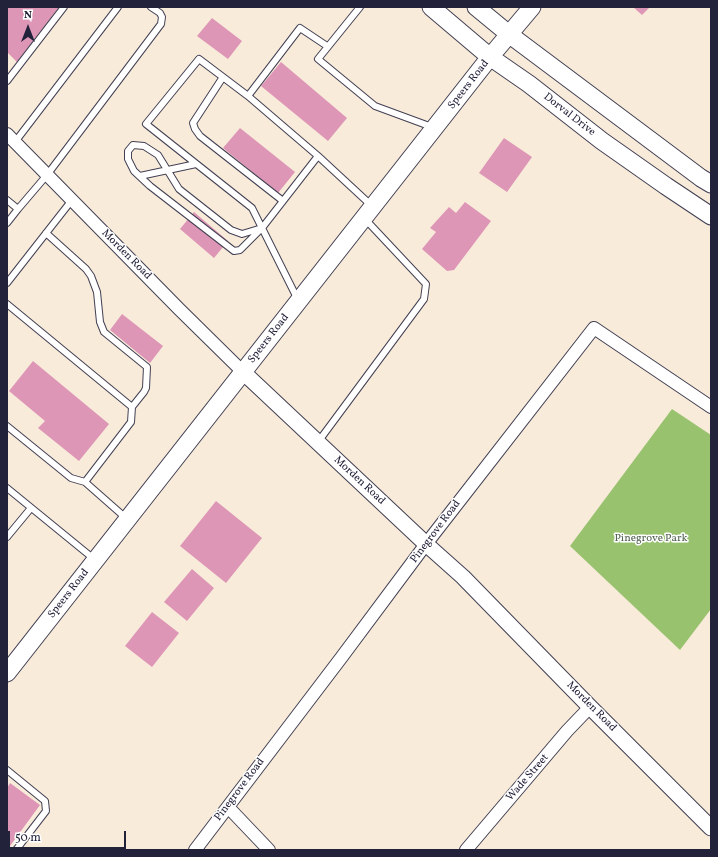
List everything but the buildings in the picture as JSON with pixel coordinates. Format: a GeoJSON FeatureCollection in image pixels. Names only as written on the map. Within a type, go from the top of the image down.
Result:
{"type":"FeatureCollection","features":[{"type":"Feature","properties":{"kind":"main road","name":"Dorval Drive"},"geometry":{"type":"LineString","coordinates":[[431,7],[490,57],[529,84],[602,142],[711,216]]}},
{"type":"Feature","properties":{"kind":"main road"},"geometry":{"type":"LineString","coordinates":[[476,7],[510,35],[711,184]]}},
{"type":"Feature","properties":{"kind":"main road","name":"Speers Road"},"geometry":{"type":"LineString","coordinates":[[7,673],[490,57],[532,7]]}},
{"type":"Feature","properties":{"kind":"street","name":"Morden Road"},"geometry":{"type":"LineString","coordinates":[[11,138],[243,372],[463,577],[711,828]]}},
{"type":"Feature","properties":{"kind":"street","name":"Pinegrove Road"},"geometry":{"type":"LineString","coordinates":[[196,850],[342,658],[426,544],[594,328],[711,407]]}},
{"type":"Feature","properties":{"kind":"street","name":"Wade Street"},"geometry":{"type":"LineString","coordinates":[[466,850],[567,731],[590,707]]}},
{"type":"Feature","properties":{"kind":"street"},"geometry":{"type":"LineString","coordinates":[[228,807],[269,850]]}},
{"type":"Feature","properties":{"kind":"lane"},"geometry":{"type":"LineString","coordinates":[[7,81],[64,7]]}},
{"type":"Feature","properties":{"kind":"lane"},"geometry":{"type":"LineString","coordinates":[[11,138],[118,7]]}},
{"type":"Feature","properties":{"kind":"lane"},"geometry":{"type":"LineString","coordinates":[[7,223],[47,175],[161,24],[162,17],[160,13],[151,7]]}},
{"type":"Feature","properties":{"kind":"lane"},"geometry":{"type":"LineString","coordinates":[[360,7],[318,59],[375,106],[435,128]]}},
{"type":"Feature","properties":{"kind":"lane"},"geometry":{"type":"LineString","coordinates":[[248,96],[300,28],[327,46]]}},
{"type":"Feature","properties":{"kind":"lane"},"geometry":{"type":"LineString","coordinates":[[299,301],[252,208],[146,124],[198,59],[248,96],[318,156],[369,212],[426,284],[424,299],[318,442]]}},
{"type":"Feature","properties":{"kind":"lane"},"geometry":{"type":"LineString","coordinates":[[223,77],[193,123],[194,129],[200,136],[283,201]]}},
{"type":"Feature","properties":{"kind":"lane"},"geometry":{"type":"LineString","coordinates":[[262,228],[242,234],[231,230],[179,188],[158,154],[144,146],[133,145],[128,151],[128,159],[134,170],[150,186],[234,251],[240,250],[262,228],[318,156]]}},
{"type":"Feature","properties":{"kind":"lane"},"geometry":{"type":"LineString","coordinates":[[140,176],[196,164]]}},
{"type":"Feature","properties":{"kind":"lane"},"geometry":{"type":"LineString","coordinates":[[7,200],[18,209]]}},
{"type":"Feature","properties":{"kind":"lane"},"geometry":{"type":"LineString","coordinates":[[7,283],[72,200]]}},
{"type":"Feature","properties":{"kind":"lane"},"geometry":{"type":"LineString","coordinates":[[46,233],[86,269],[91,276],[97,292],[100,322],[104,332],[147,367],[146,388],[132,407],[131,422],[85,482]]}},
{"type":"Feature","properties":{"kind":"lane"},"geometry":{"type":"LineString","coordinates":[[7,304],[132,407]]}},
{"type":"Feature","properties":{"kind":"lane"},"geometry":{"type":"LineString","coordinates":[[7,426],[72,478],[85,482],[127,519]]}},
{"type":"Feature","properties":{"kind":"lane"},"geometry":{"type":"LineString","coordinates":[[7,488],[95,560]]}},
{"type":"Feature","properties":{"kind":"lane"},"geometry":{"type":"LineString","coordinates":[[7,538],[31,508]]}},
{"type":"Feature","properties":{"kind":"lane"},"geometry":{"type":"LineString","coordinates":[[7,770],[45,801],[46,811],[16,850]]}},
{"type":"Feature","properties":{"kind":"green space","name":"Pinegrove Park"},"geometry":{"type":"Polygon","coordinates":[[[672,409],[711,435],[711,609],[680,650],[570,546],[672,409]]]}}]}
